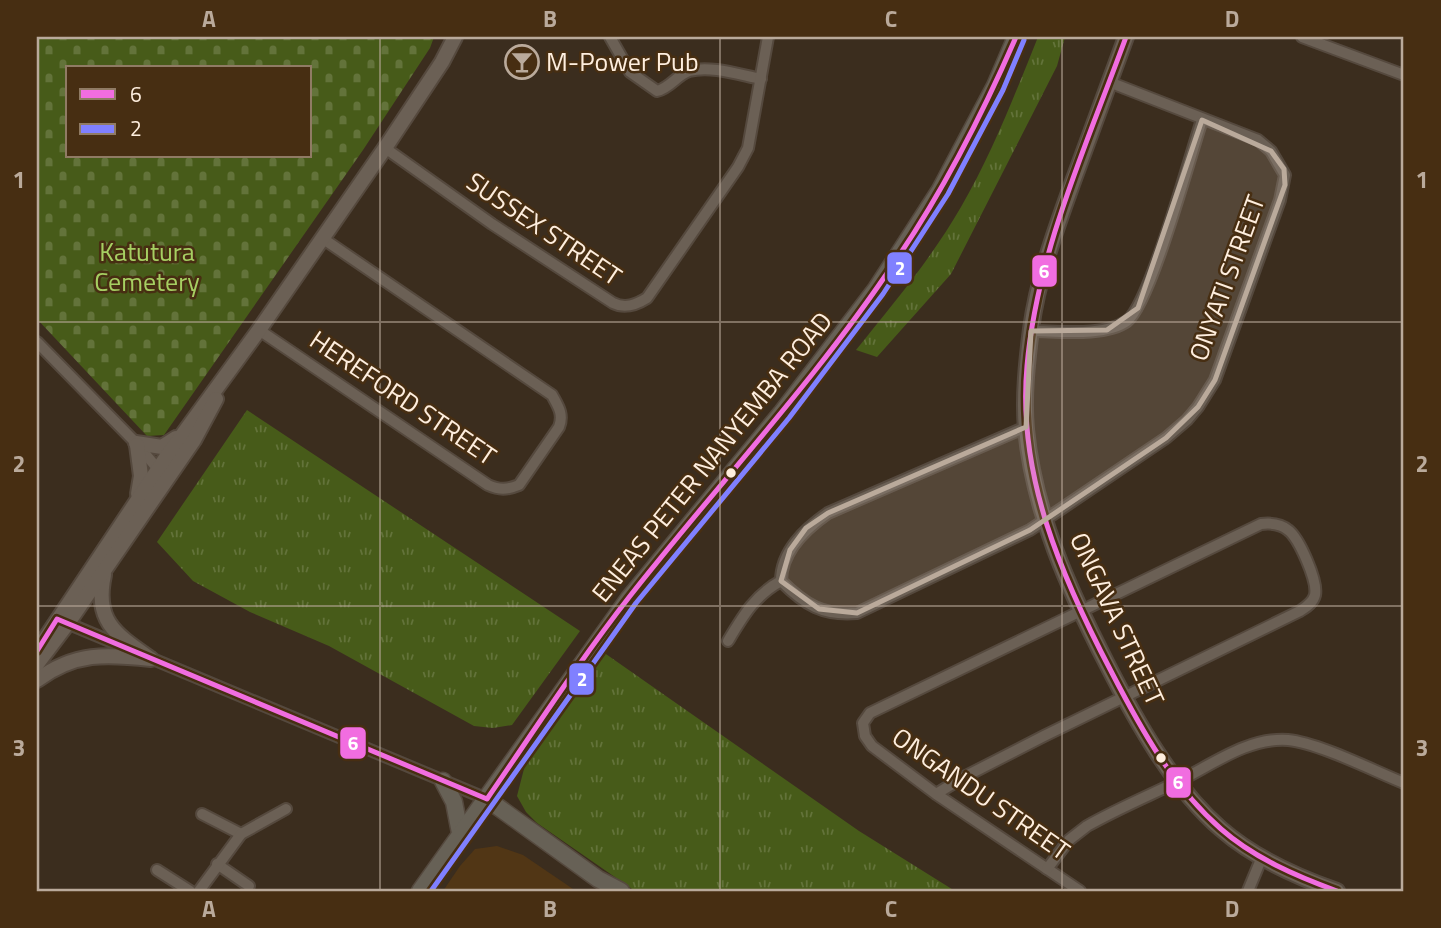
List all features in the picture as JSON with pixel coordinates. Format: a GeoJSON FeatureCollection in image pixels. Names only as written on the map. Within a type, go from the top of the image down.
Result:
{"type":"FeatureCollection","features":[{"type":"Feature","properties":{"kind":"main road","name":"ENEAS PETER NANYEMBA ROAD"},"geometry":{"type":"LineString","coordinates":[[420,891],[629,598],[807,380],[876,289],[940,190],[995,86],[1016,37]]}},
{"type":"Feature","properties":{"kind":"main road"},"geometry":{"type":"LineString","coordinates":[[443,781],[454,802],[460,833]]}},
{"type":"Feature","properties":{"kind":"main road"},"geometry":{"type":"LineString","coordinates":[[487,799],[603,885],[621,891]]}},
{"type":"Feature","properties":{"kind":"street"},"geometry":{"type":"LineString","coordinates":[[136,444],[162,447],[172,443],[183,432],[259,330],[385,148],[442,62],[454,37]]}},
{"type":"Feature","properties":{"kind":"street"},"geometry":{"type":"LineString","coordinates":[[610,37],[629,72],[657,91],[666,89],[688,71],[711,71],[761,79]]}},
{"type":"Feature","properties":{"kind":"street","name":"SUSSEX STREET"},"geometry":{"type":"LineString","coordinates":[[385,148],[492,224],[602,296],[621,307],[631,306],[648,298],[738,167],[748,148],[768,37]]}},
{"type":"Feature","properties":{"kind":"street","name":"ONGAVA STREET"},"geometry":{"type":"LineString","coordinates":[[1126,37],[1045,263],[1031,331],[1026,427],[1045,520],[1060,567],[1124,697],[1150,742],[1178,781],[1220,828],[1262,857],[1337,891]]}},
{"type":"Feature","properties":{"kind":"street"},"geometry":{"type":"LineString","coordinates":[[1302,37],[1404,75]]}},
{"type":"Feature","properties":{"kind":"street","name":"ONYATI STREET"},"geometry":{"type":"LineString","coordinates":[[1045,520],[1166,438],[1198,407],[1215,380],[1280,200],[1285,175],[1279,162],[1264,144],[1109,82]]}},
{"type":"Feature","properties":{"kind":"street"},"geometry":{"type":"LineString","coordinates":[[1031,331],[1107,330],[1127,321],[1138,308],[1155,267],[1202,120]]}},
{"type":"Feature","properties":{"kind":"street","name":"HEREFORD STREET"},"geometry":{"type":"LineString","coordinates":[[259,330],[476,477],[498,489],[519,485],[559,427],[562,419],[552,395],[322,238]]}},
{"type":"Feature","properties":{"kind":"street"},"geometry":{"type":"LineString","coordinates":[[37,342],[136,444],[162,475]]}},
{"type":"Feature","properties":{"kind":"street"},"geometry":{"type":"LineString","coordinates":[[37,664],[135,502],[194,440],[233,366]]}},
{"type":"Feature","properties":{"kind":"street"},"geometry":{"type":"LineString","coordinates":[[1026,427],[828,513],[806,528],[790,550],[781,568],[781,581],[797,597],[819,609],[836,615],[858,613],[1045,520]]}},
{"type":"Feature","properties":{"kind":"street"},"geometry":{"type":"LineString","coordinates":[[37,650],[106,567],[162,475],[183,432]]}},
{"type":"Feature","properties":{"kind":"street"},"geometry":{"type":"LineString","coordinates":[[135,502],[141,476],[136,444]]}},
{"type":"Feature","properties":{"kind":"street"},"geometry":{"type":"LineString","coordinates":[[936,794],[1032,742],[1300,611],[1311,603],[1315,595],[1300,549],[1285,528],[1270,523],[1261,524],[1081,612]]}},
{"type":"Feature","properties":{"kind":"street"},"geometry":{"type":"LineString","coordinates":[[106,567],[101,589],[103,612],[108,623],[120,638],[151,659]]}},
{"type":"Feature","properties":{"kind":"street"},"geometry":{"type":"LineString","coordinates":[[728,641],[746,610],[767,589],[781,581]]}},
{"type":"Feature","properties":{"kind":"street","name":"ONGANDU STREET"},"geometry":{"type":"LineString","coordinates":[[1080,891],[936,794],[872,746],[865,736],[863,723],[870,713],[1081,612]]}},
{"type":"Feature","properties":{"kind":"street"},"geometry":{"type":"LineString","coordinates":[[62,621],[487,799]]}},
{"type":"Feature","properties":{"kind":"street"},"geometry":{"type":"LineString","coordinates":[[37,680],[82,657],[113,654],[151,659]]}},
{"type":"Feature","properties":{"kind":"street"},"geometry":{"type":"LineString","coordinates":[[1047,869],[1069,840],[1087,826],[1244,748],[1272,741],[1290,740],[1310,746],[1404,783]]}},
{"type":"Feature","properties":{"kind":"street"},"geometry":{"type":"LineString","coordinates":[[199,891],[241,834],[286,809]]}},
{"type":"Feature","properties":{"kind":"street"},"geometry":{"type":"LineString","coordinates":[[202,814],[241,834]]}},
{"type":"Feature","properties":{"kind":"street"},"geometry":{"type":"LineString","coordinates":[[1248,891],[1262,857]]}},
{"type":"Feature","properties":{"kind":"street"},"geometry":{"type":"LineString","coordinates":[[217,864],[249,886]]}},
{"type":"Feature","properties":{"kind":"street"},"geometry":{"type":"LineString","coordinates":[[157,870],[190,891]]}},
{"type":"Feature","properties":{"kind":"highlighted area"},"geometry":{"type":"Polygon","coordinates":[[[1202,120],[1271,151],[1284,169],[1285,185],[1215,380],[1198,407],[1166,438],[1030,530],[857,613],[819,609],[781,581],[790,550],[806,528],[828,513],[1026,427],[1031,331],[1107,330],[1138,308],[1202,120]]]}},
{"type":"Feature","properties":{"kind":"shaded area"},"geometry":{"type":"Polygon","coordinates":[[[497,846],[523,855],[576,891],[443,891],[475,849],[497,846]]]}},
{"type":"Feature","properties":{"kind":"green space","name":"Katutura Cemetery"},"geometry":{"type":"Polygon","coordinates":[[[37,37],[434,37],[430,48],[363,150],[164,435],[147,436],[37,319],[37,37]]]}},
{"type":"Feature","properties":{"kind":"green space"},"geometry":{"type":"Polygon","coordinates":[[[1038,37],[1065,37],[1057,66],[951,274],[877,357],[856,350],[924,263],[961,207],[993,145],[1038,37]]]}},
{"type":"Feature","properties":{"kind":"green space"},"geometry":{"type":"Polygon","coordinates":[[[247,410],[580,631],[512,725],[493,728],[474,726],[329,646],[250,612],[193,581],[157,542],[247,410]]]}},
{"type":"Feature","properties":{"kind":"green space"},"geometry":{"type":"Polygon","coordinates":[[[603,652],[859,831],[955,891],[635,891],[537,823],[526,812],[517,796],[525,765],[603,652]]]}},
{"type":"Feature","properties":{"kind":"transit line","name":"6"},"geometry":{"type":"LineString","coordinates":[[37,651],[57,619],[487,799],[611,621],[833,347],[914,234],[976,123],[1016,37]]}},
{"type":"Feature","properties":{"kind":"transit line","name":"6"},"geometry":{"type":"LineString","coordinates":[[1126,37],[1080,158],[1052,240],[1041,282],[1027,366],[1026,407],[1036,486],[1060,563],[1076,600],[1135,715],[1173,776],[1204,813],[1247,849],[1276,865],[1337,891]]}},
{"type":"Feature","properties":{"kind":"transit line","name":"2"},"geometry":{"type":"LineString","coordinates":[[431,891],[636,603],[789,418],[883,294],[948,194],[1003,90],[1024,40]]}},
{"type":"Feature","properties":{"kind":"place","name":"M-Power Pub"},"geometry":{"type":"Point","coordinates":[522,62]}}]}
